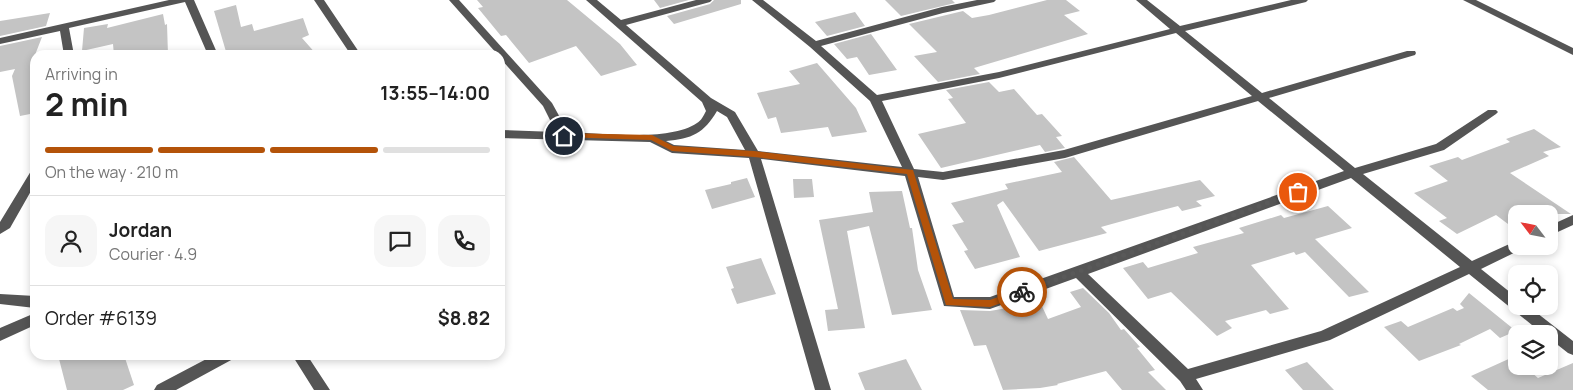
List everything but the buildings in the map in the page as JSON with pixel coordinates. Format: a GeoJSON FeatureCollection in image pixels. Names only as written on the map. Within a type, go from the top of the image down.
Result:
{"type":"FeatureCollection","features":[{"type":"Feature","properties":{"kind":"street"},"geometry":{"type":"LineString","coordinates":[[0,41],[182,0]]}},
{"type":"Feature","properties":{"kind":"street"},"geometry":{"type":"LineString","coordinates":[[189,0],[211,50]]}},
{"type":"Feature","properties":{"kind":"street"},"geometry":{"type":"LineString","coordinates":[[319,0],[353,50]]}},
{"type":"Feature","properties":{"kind":"street"},"geometry":{"type":"LineString","coordinates":[[454,0],[499,50]]}},
{"type":"Feature","properties":{"kind":"street"},"geometry":{"type":"LineString","coordinates":[[591,0],[707,100],[731,115],[754,154],[823,390]]}},
{"type":"Feature","properties":{"kind":"street"},"geometry":{"type":"LineString","coordinates":[[618,24],[707,0]]}},
{"type":"Feature","properties":{"kind":"street"},"geometry":{"type":"LineString","coordinates":[[757,0],[814,45],[876,99],[910,172],[949,302],[990,303],[1352,173],[1440,147],[1492,112]]}},
{"type":"Feature","properties":{"kind":"street"},"geometry":{"type":"LineString","coordinates":[[814,45],[942,10],[991,0]]}},
{"type":"Feature","properties":{"kind":"street"},"geometry":{"type":"LineString","coordinates":[[1141,0],[1508,298]]}},
{"type":"Feature","properties":{"kind":"street"},"geometry":{"type":"LineString","coordinates":[[876,99],[999,75],[1304,0]]}},
{"type":"Feature","properties":{"kind":"street"},"geometry":{"type":"LineString","coordinates":[[1468,0],[1573,52]]}},
{"type":"Feature","properties":{"kind":"street"},"geometry":{"type":"LineString","coordinates":[[64,27],[68,50]]}},
{"type":"Feature","properties":{"kind":"street"},"geometry":{"type":"LineString","coordinates":[[652,138],[672,148],[754,154],[943,176],[1065,154],[1410,53]]}},
{"type":"Feature","properties":{"kind":"street"},"geometry":{"type":"LineString","coordinates":[[505,57],[548,105],[564,136]]}},
{"type":"Feature","properties":{"kind":"street"},"geometry":{"type":"LineString","coordinates":[[505,134],[652,138],[680,136],[703,125],[712,111],[707,100]]}},
{"type":"Feature","properties":{"kind":"street"},"geometry":{"type":"LineString","coordinates":[[0,229],[5,225],[30,182]]}},
{"type":"Feature","properties":{"kind":"street"},"geometry":{"type":"LineString","coordinates":[[1558,227],[1573,220]]}},
{"type":"Feature","properties":{"kind":"street"},"geometry":{"type":"LineString","coordinates":[[1185,376],[1325,336],[1508,250]]}},
{"type":"Feature","properties":{"kind":"street"},"geometry":{"type":"LineString","coordinates":[[1078,272],[1185,376],[1195,390]]}},
{"type":"Feature","properties":{"kind":"street"},"geometry":{"type":"LineString","coordinates":[[0,299],[30,302]]}},
{"type":"Feature","properties":{"kind":"street"},"geometry":{"type":"LineString","coordinates":[[1530,315],[1573,348]]}},
{"type":"Feature","properties":{"kind":"street"},"geometry":{"type":"LineString","coordinates":[[0,335],[30,321]]}},
{"type":"Feature","properties":{"kind":"street"},"geometry":{"type":"LineString","coordinates":[[162,390],[219,360]]}},
{"type":"Feature","properties":{"kind":"street"},"geometry":{"type":"LineString","coordinates":[[302,360],[322,390]]}},
{"type":"Feature","properties":{"kind":"way so far"},"geometry":{"type":"LineString","coordinates":[[1022,292],[1298,192]]}},
{"type":"Feature","properties":{"kind":"route"},"geometry":{"type":"LineString","coordinates":[[564,136],[652,138],[672,148],[754,154],[910,172],[949,302],[990,303],[1022,292]]}}]}
